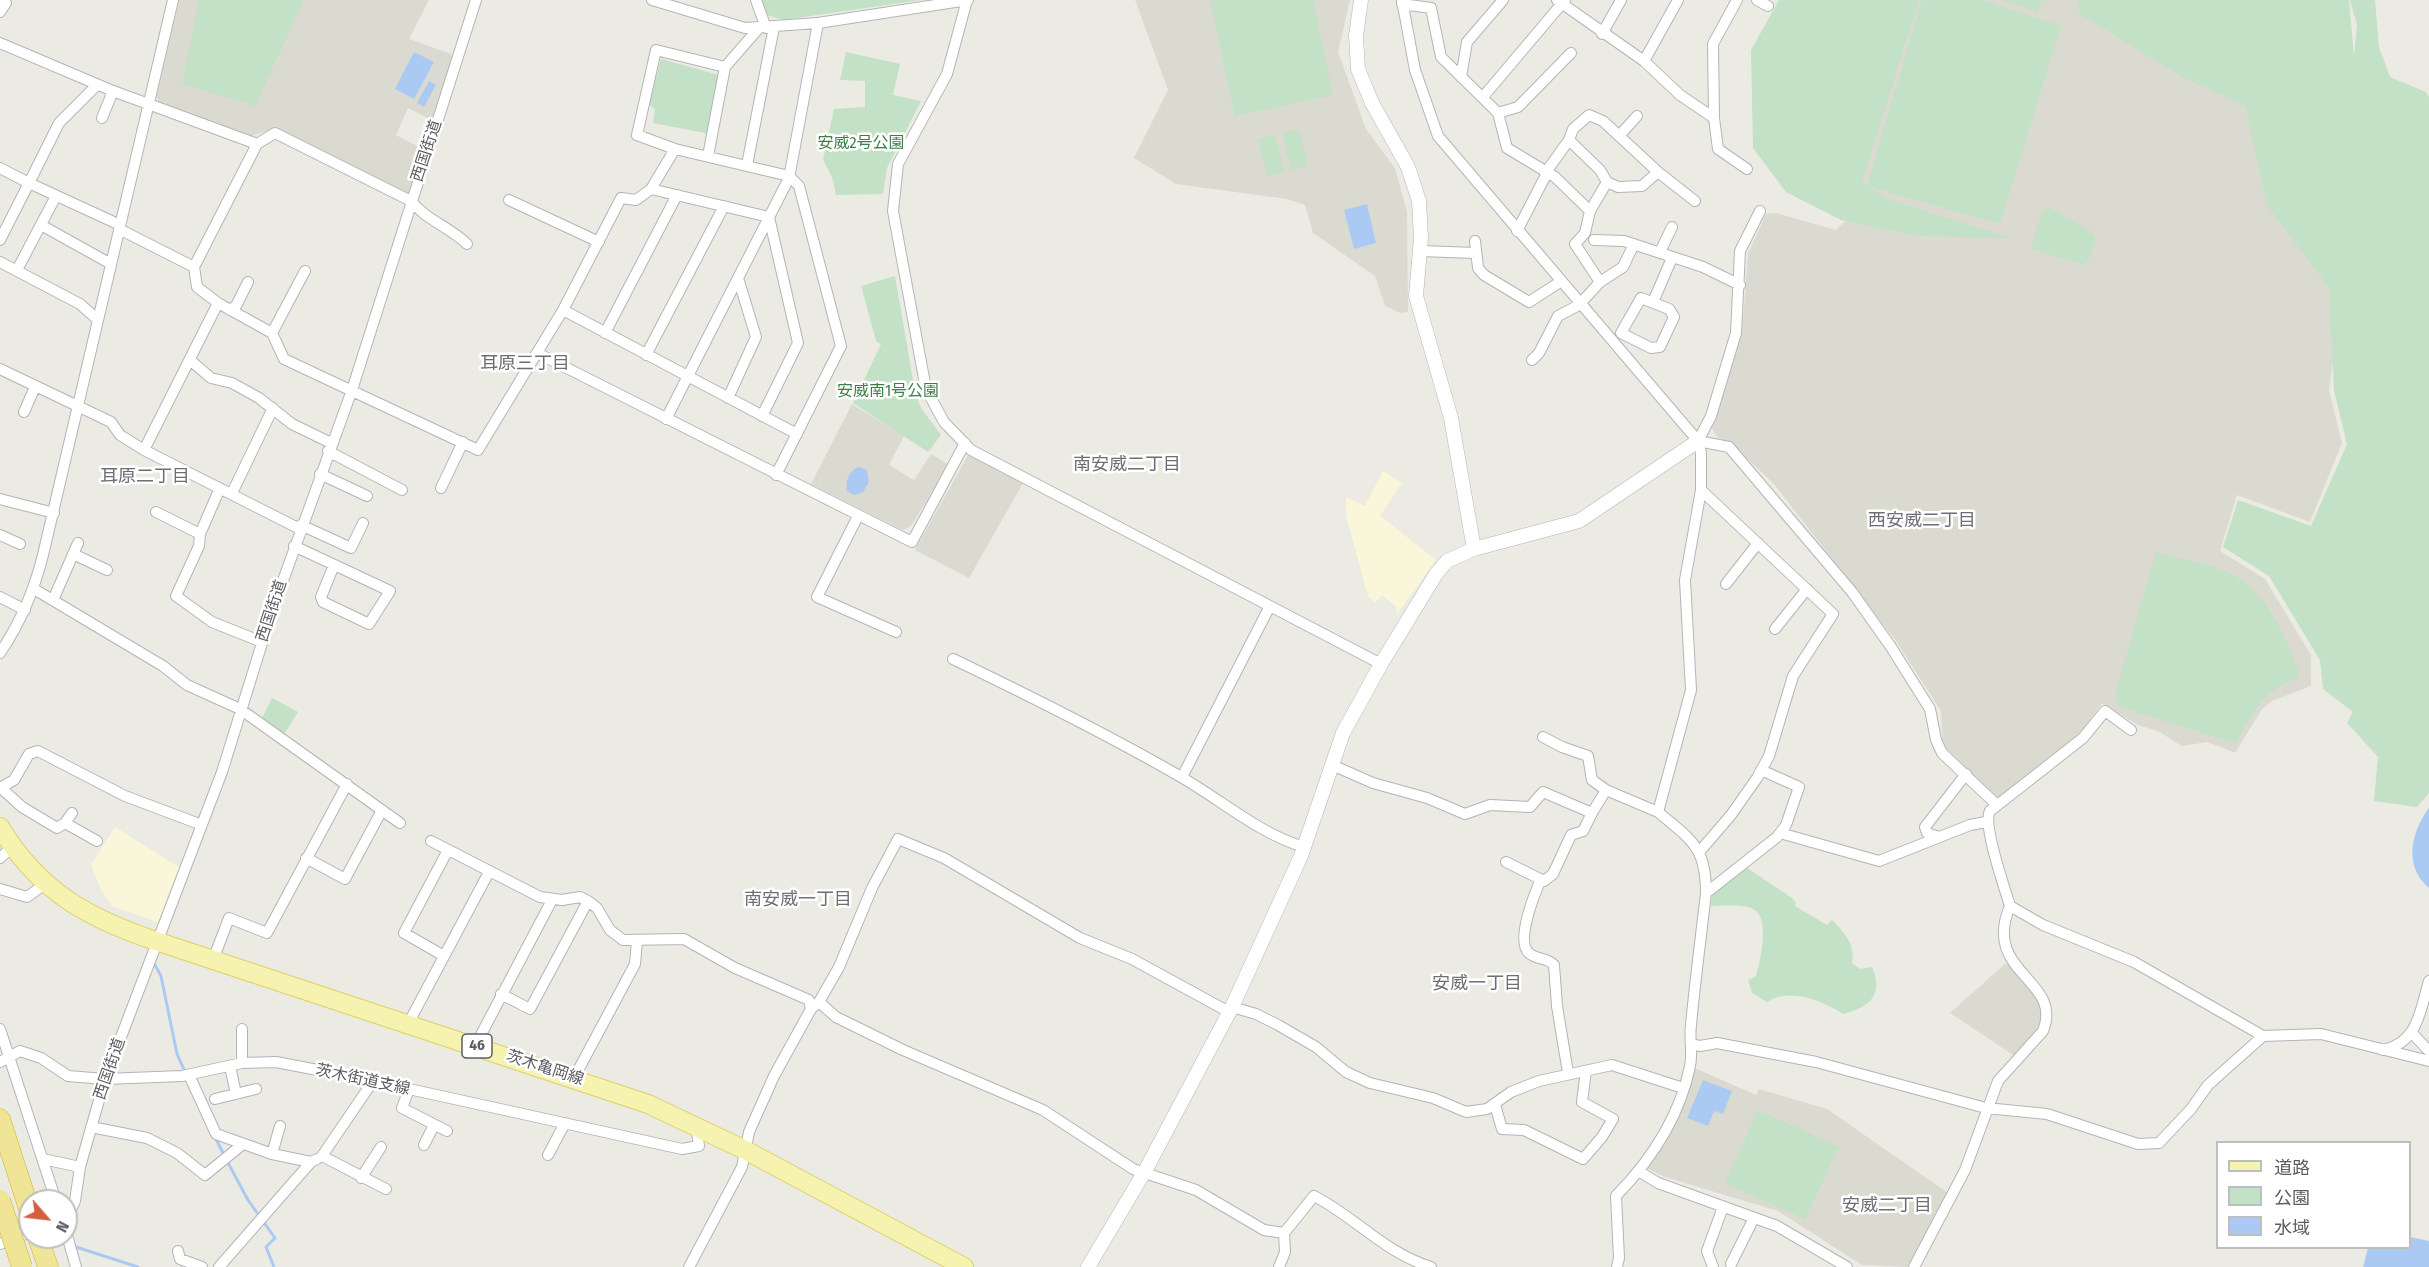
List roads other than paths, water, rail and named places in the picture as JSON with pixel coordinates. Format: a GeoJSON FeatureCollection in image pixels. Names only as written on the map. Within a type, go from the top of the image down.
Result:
{"type":"FeatureCollection","features":[{"type":"Feature","properties":{"kind":"highway"},"geometry":{"type":"LineString","coordinates":[[0,1119],[23,1189]]}},
{"type":"Feature","properties":{"kind":"highway"},"geometry":{"type":"LineString","coordinates":[[0,1200],[21,1267]]}},
{"type":"Feature","properties":{"kind":"highway"},"geometry":{"type":"LineString","coordinates":[[42,1249],[48,1267]]}},
{"type":"Feature","properties":{"kind":"main road","name":"茨木亀岡線"},"geometry":{"type":"LineString","coordinates":[[0,827],[6,852],[45,884],[94,918],[159,942],[632,1098],[696,1125],[964,1267]]}},
{"type":"Feature","properties":{"kind":"street"},"geometry":{"type":"LineString","coordinates":[[0,653],[25,610],[34,589],[54,513],[173,0]]}},
{"type":"Feature","properties":{"kind":"street","name":"西国街道"},"geometry":{"type":"LineString","coordinates":[[77,1189],[80,1167],[105,1079],[222,772],[240,709],[294,546],[352,390],[476,0]]}},
{"type":"Feature","properties":{"kind":"street"},"geometry":{"type":"LineString","coordinates":[[652,0],[745,28],[818,23],[968,0],[947,74],[898,164],[893,211],[926,389],[944,422],[971,450],[1381,664]]}},
{"type":"Feature","properties":{"kind":"street"},"geometry":{"type":"LineString","coordinates":[[747,165],[766,28],[756,0]]}},
{"type":"Feature","properties":{"kind":"street"},"geometry":{"type":"LineString","coordinates":[[1361,0],[1356,36],[1358,69],[1372,103],[1408,167],[1419,201],[1420,251],[1416,296],[1451,418],[1474,549]]}},
{"type":"Feature","properties":{"kind":"street"},"geometry":{"type":"LineString","coordinates":[[1461,77],[1467,42],[1503,0]]}},
{"type":"Feature","properties":{"kind":"street"},"geometry":{"type":"LineString","coordinates":[[1602,34],[1621,0]]}},
{"type":"Feature","properties":{"kind":"street"},"geometry":{"type":"LineString","coordinates":[[1644,61],[1678,0]]}},
{"type":"Feature","properties":{"kind":"street"},"geometry":{"type":"LineString","coordinates":[[1737,0],[1713,44],[1714,118],[1718,149],[1747,169]]}},
{"type":"Feature","properties":{"kind":"street"},"geometry":{"type":"LineString","coordinates":[[1757,0],[1768,6]]}},
{"type":"Feature","properties":{"kind":"street"},"geometry":{"type":"LineString","coordinates":[[0,1],[6,3],[0,12]]}},
{"type":"Feature","properties":{"kind":"street"},"geometry":{"type":"LineString","coordinates":[[1483,98],[1562,1],[1602,34],[1644,61],[1680,94],[1714,118]]}},
{"type":"Feature","properties":{"kind":"street"},"geometry":{"type":"LineString","coordinates":[[1590,211],[1546,172],[1507,148],[1498,113],[1441,57],[1431,8],[1402,2],[1415,70],[1438,136],[1560,282],[1698,441],[1701,453],[1701,490],[1685,580],[1691,690],[1658,812]]}},
{"type":"Feature","properties":{"kind":"street"},"geometry":{"type":"LineString","coordinates":[[666,418],[789,176],[818,23]]}},
{"type":"Feature","properties":{"kind":"street"},"geometry":{"type":"LineString","coordinates":[[708,156],[725,67],[766,28]]}},
{"type":"Feature","properties":{"kind":"street"},"geometry":{"type":"LineString","coordinates":[[0,43],[97,85],[257,144]]}},
{"type":"Feature","properties":{"kind":"street"},"geometry":{"type":"LineString","coordinates":[[725,67],[656,50],[637,135],[675,149],[789,176],[800,186],[841,346],[776,476]]}},
{"type":"Feature","properties":{"kind":"street"},"geometry":{"type":"LineString","coordinates":[[1498,113],[1518,107],[1571,53]]}},
{"type":"Feature","properties":{"kind":"street"},"geometry":{"type":"LineString","coordinates":[[0,240],[59,123],[97,85]]}},
{"type":"Feature","properties":{"kind":"street"},"geometry":{"type":"LineString","coordinates":[[102,118],[113,91]]}},
{"type":"Feature","properties":{"kind":"street"},"geometry":{"type":"LineString","coordinates":[[1517,231],[1546,172],[1569,140],[1573,129],[1589,115],[1603,121],[1658,172],[1695,201]]}},
{"type":"Feature","properties":{"kind":"street"},"geometry":{"type":"LineString","coordinates":[[1619,136],[1637,116]]}},
{"type":"Feature","properties":{"kind":"street"},"geometry":{"type":"LineString","coordinates":[[467,244],[454,231],[420,213],[411,201],[275,133],[257,144],[194,267],[197,287],[218,303],[272,333],[284,359],[478,450],[563,310],[621,198],[636,201],[651,189],[675,149]]}},
{"type":"Feature","properties":{"kind":"street"},"geometry":{"type":"LineString","coordinates":[[1569,140],[1600,170],[1607,182],[1618,187],[1642,186],[1658,172]]}},
{"type":"Feature","properties":{"kind":"street"},"geometry":{"type":"LineString","coordinates":[[0,168],[194,267]]}},
{"type":"Feature","properties":{"kind":"street"},"geometry":{"type":"LineString","coordinates":[[1600,282],[1575,244],[1585,233],[1590,211],[1607,182]]}},
{"type":"Feature","properties":{"kind":"street"},"geometry":{"type":"LineString","coordinates":[[651,189],[769,217]]}},
{"type":"Feature","properties":{"kind":"street"},"geometry":{"type":"LineString","coordinates":[[605,333],[677,195]]}},
{"type":"Feature","properties":{"kind":"street"},"geometry":{"type":"LineString","coordinates":[[16,270],[56,196]]}},
{"type":"Feature","properties":{"kind":"street"},"geometry":{"type":"LineString","coordinates":[[509,200],[599,242]]}},
{"type":"Feature","properties":{"kind":"street"},"geometry":{"type":"LineString","coordinates":[[645,355],[724,206]]}},
{"type":"Feature","properties":{"kind":"street"},"geometry":{"type":"LineString","coordinates":[[1088,1267],[1145,1171],[1230,1010],[1304,848],[1343,733],[1381,664],[1436,574],[1447,561],[1474,549],[1579,521],[1698,441],[1711,416],[1734,342],[1740,285],[1740,251],[1760,211]]}},
{"type":"Feature","properties":{"kind":"street"},"geometry":{"type":"LineString","coordinates":[[762,416],[798,343],[769,217]]}},
{"type":"Feature","properties":{"kind":"street"},"geometry":{"type":"LineString","coordinates":[[41,225],[111,264]]}},
{"type":"Feature","properties":{"kind":"street"},"geometry":{"type":"LineString","coordinates":[[1659,252],[1672,227]]}},
{"type":"Feature","properties":{"kind":"street"},"geometry":{"type":"LineString","coordinates":[[1594,240],[1624,241],[1634,244],[1703,267],[1740,285]]}},
{"type":"Feature","properties":{"kind":"street"},"geometry":{"type":"LineString","coordinates":[[1475,241],[1478,268],[1484,275],[1529,302],[1560,282]]}},
{"type":"Feature","properties":{"kind":"street"},"geometry":{"type":"LineString","coordinates":[[1532,360],[1539,353],[1558,316],[1579,304],[1600,282],[1623,267],[1634,244]]}},
{"type":"Feature","properties":{"kind":"street"},"geometry":{"type":"LineString","coordinates":[[1420,251],[1476,253]]}},
{"type":"Feature","properties":{"kind":"street"},"geometry":{"type":"LineString","coordinates":[[1653,302],[1672,258]]}},
{"type":"Feature","properties":{"kind":"street"},"geometry":{"type":"LineString","coordinates":[[0,262],[80,304],[99,320]]}},
{"type":"Feature","properties":{"kind":"street"},"geometry":{"type":"LineString","coordinates":[[272,333],[305,271]]}},
{"type":"Feature","properties":{"kind":"street"},"geometry":{"type":"LineString","coordinates":[[728,398],[756,337],[738,278]]}},
{"type":"Feature","properties":{"kind":"street"},"geometry":{"type":"LineString","coordinates":[[230,310],[236,306],[248,282]]}},
{"type":"Feature","properties":{"kind":"street"},"geometry":{"type":"LineString","coordinates":[[1641,298],[1653,302],[1669,309],[1674,317],[1660,347],[1651,348],[1621,333],[1641,298]]}},
{"type":"Feature","properties":{"kind":"street"},"geometry":{"type":"LineString","coordinates":[[144,450],[218,303]]}},
{"type":"Feature","properties":{"kind":"street"},"geometry":{"type":"LineString","coordinates":[[563,310],[797,434]]}},
{"type":"Feature","properties":{"kind":"street"},"geometry":{"type":"LineString","coordinates":[[537,353],[776,476],[912,542],[965,443]]}},
{"type":"Feature","properties":{"kind":"street"},"geometry":{"type":"LineString","coordinates":[[190,360],[211,378],[232,383],[273,408],[292,424],[402,490]]}},
{"type":"Feature","properties":{"kind":"street"},"geometry":{"type":"LineString","coordinates":[[0,369],[111,422],[120,435],[144,450],[301,527],[351,548],[363,524]]}},
{"type":"Feature","properties":{"kind":"street"},"geometry":{"type":"LineString","coordinates":[[24,412],[36,387]]}},
{"type":"Feature","properties":{"kind":"street"},"geometry":{"type":"LineString","coordinates":[[232,493],[273,408]]}},
{"type":"Feature","properties":{"kind":"street"},"geometry":{"type":"LineString","coordinates":[[1698,441],[1729,447],[1852,592],[1930,709],[1940,750],[1997,805]]}},
{"type":"Feature","properties":{"kind":"street"},"geometry":{"type":"LineString","coordinates":[[441,488],[463,442]]}},
{"type":"Feature","properties":{"kind":"street"},"geometry":{"type":"LineString","coordinates":[[320,474],[367,496]]}},
{"type":"Feature","properties":{"kind":"street"},"geometry":{"type":"LineString","coordinates":[[220,488],[200,534],[200,546],[176,596],[212,622],[262,642]]}},
{"type":"Feature","properties":{"kind":"street"},"geometry":{"type":"LineString","coordinates":[[1700,851],[1731,815],[1761,770],[1768,756],[1793,676],[1833,614],[1701,490]]}},
{"type":"Feature","properties":{"kind":"street"},"geometry":{"type":"LineString","coordinates":[[0,500],[54,513]]}},
{"type":"Feature","properties":{"kind":"street"},"geometry":{"type":"LineString","coordinates":[[156,512],[200,534]]}},
{"type":"Feature","properties":{"kind":"street"},"geometry":{"type":"LineString","coordinates":[[858,516],[817,597],[896,632]]}},
{"type":"Feature","properties":{"kind":"street"},"geometry":{"type":"LineString","coordinates":[[0,535],[20,544]]}},
{"type":"Feature","properties":{"kind":"street"},"geometry":{"type":"LineString","coordinates":[[53,600],[78,543]]}},
{"type":"Feature","properties":{"kind":"street"},"geometry":{"type":"LineString","coordinates":[[1726,584],[1758,543]]}},
{"type":"Feature","properties":{"kind":"street"},"geometry":{"type":"LineString","coordinates":[[294,546],[334,564],[390,591],[369,624],[323,602],[321,597],[334,564]]}},
{"type":"Feature","properties":{"kind":"street"},"geometry":{"type":"LineString","coordinates":[[73,554],[106,570]]}},
{"type":"Feature","properties":{"kind":"street"},"geometry":{"type":"LineString","coordinates":[[34,589],[164,666],[187,685],[240,709],[346,784],[381,812],[400,823]]}},
{"type":"Feature","properties":{"kind":"street"},"geometry":{"type":"LineString","coordinates":[[1774,629],[1807,590]]}},
{"type":"Feature","properties":{"kind":"street"},"geometry":{"type":"LineString","coordinates":[[0,597],[25,610]]}},
{"type":"Feature","properties":{"kind":"street"},"geometry":{"type":"LineString","coordinates":[[1182,777],[1270,606]]}},
{"type":"Feature","properties":{"kind":"street"},"geometry":{"type":"LineString","coordinates":[[953,659],[1063,712],[1182,777],[1266,830],[1304,848]]}},
{"type":"Feature","properties":{"kind":"street"},"geometry":{"type":"LineString","coordinates":[[1914,1267],[1965,1170],[1986,1108],[2002,1074],[2043,1031],[2046,1023],[2043,997],[2014,966],[2003,939],[2004,920],[2010,906],[1986,822],[1990,812],[2084,738],[2105,711],[2131,730]]}},
{"type":"Feature","properties":{"kind":"street"},"geometry":{"type":"LineString","coordinates":[[1543,737],[1562,747],[1588,756],[1592,780],[1606,790],[1658,812],[1700,851],[1706,872],[1706,893],[1692,1007],[1690,1066],[1674,1114],[1640,1172],[1616,1196],[1619,1258],[1617,1267]]}},
{"type":"Feature","properties":{"kind":"street"},"geometry":{"type":"LineString","coordinates":[[97,841],[68,818],[57,828],[48,825],[0,788],[14,780],[29,754],[38,752],[125,796],[202,825]]}},
{"type":"Feature","properties":{"kind":"street"},"geometry":{"type":"LineString","coordinates":[[1332,765],[1373,783],[1427,798],[1465,814],[1490,805],[1530,807],[1543,792],[1592,813]]}},
{"type":"Feature","properties":{"kind":"street"},"geometry":{"type":"LineString","coordinates":[[1706,893],[1780,833],[1799,787],[1761,770]]}},
{"type":"Feature","properties":{"kind":"street"},"geometry":{"type":"LineString","coordinates":[[1939,837],[1927,833],[1925,827],[1966,774]]}},
{"type":"Feature","properties":{"kind":"street"},"geometry":{"type":"LineString","coordinates":[[213,960],[229,918],[267,933],[346,784]]}},
{"type":"Feature","properties":{"kind":"street"},"geometry":{"type":"LineString","coordinates":[[1506,862],[1544,881],[1553,874],[1571,835],[1583,831],[1606,790]]}},
{"type":"Feature","properties":{"kind":"street"},"geometry":{"type":"LineString","coordinates":[[306,858],[345,879],[381,812]]}},
{"type":"Feature","properties":{"kind":"street"},"geometry":{"type":"LineString","coordinates":[[1780,833],[1879,861],[1970,825],[1986,822]]}},
{"type":"Feature","properties":{"kind":"street"},"geometry":{"type":"LineString","coordinates":[[689,1267],[742,1167],[749,1132],[774,1076],[839,967],[872,888],[898,839],[944,858],[1080,938],[1132,959],[1230,1010],[1256,1014],[1278,1025],[1316,1047],[1346,1072],[1370,1083],[1433,1098],[1466,1112],[1480,1111],[1495,1105],[1511,1092],[1568,1074],[1612,1065],[1683,1088]]}},
{"type":"Feature","properties":{"kind":"street"},"geometry":{"type":"LineString","coordinates":[[432,841],[528,893],[552,900],[580,897],[588,901],[597,908],[614,934],[623,940],[684,939],[735,968],[809,1000],[815,1006],[903,1050],[1043,1110],[1133,1169],[1145,1171],[1196,1190],[1264,1230],[1284,1233]]}},
{"type":"Feature","properties":{"kind":"street"},"geometry":{"type":"LineString","coordinates":[[444,956],[404,933],[448,850]]}},
{"type":"Feature","properties":{"kind":"street"},"geometry":{"type":"LineString","coordinates":[[408,1024],[489,872]]}},
{"type":"Feature","properties":{"kind":"street"},"geometry":{"type":"LineString","coordinates":[[1541,879],[1529,908],[1525,933],[1526,949],[1530,954],[1549,960],[1554,965],[1557,1006],[1568,1074]]}},
{"type":"Feature","properties":{"kind":"street"},"geometry":{"type":"LineString","coordinates":[[0,889],[27,897],[45,884]]}},
{"type":"Feature","properties":{"kind":"street"},"geometry":{"type":"LineString","coordinates":[[475,1046],[552,900]]}},
{"type":"Feature","properties":{"kind":"street"},"geometry":{"type":"LineString","coordinates":[[501,994],[530,1009],[588,901]]}},
{"type":"Feature","properties":{"kind":"street"},"geometry":{"type":"LineString","coordinates":[[2010,906],[2043,925],[2134,962],[2264,1036],[2321,1034],[2342,1037],[2379,1051],[2429,1061]]}},
{"type":"Feature","properties":{"kind":"street"},"geometry":{"type":"LineString","coordinates":[[574,1078],[635,964],[637,941]]}},
{"type":"Feature","properties":{"kind":"street"},"geometry":{"type":"LineString","coordinates":[[2379,1051],[2395,1047],[2412,1033],[2429,981]]}},
{"type":"Feature","properties":{"kind":"street"},"geometry":{"type":"LineString","coordinates":[[0,1029],[4,1059],[53,1189]]}},
{"type":"Feature","properties":{"kind":"street"},"geometry":{"type":"LineString","coordinates":[[242,1029],[242,1063]]}},
{"type":"Feature","properties":{"kind":"street"},"geometry":{"type":"LineString","coordinates":[[2412,1033],[2429,1051]]}},
{"type":"Feature","properties":{"kind":"street"},"geometry":{"type":"LineString","coordinates":[[1692,1044],[1717,1043],[1816,1062],[1986,1108],[2047,1114],[2138,1144],[2154,1145],[2191,1109],[2208,1085],[2227,1065],[2264,1036]]}},
{"type":"Feature","properties":{"kind":"street","name":"茨木街道支線"},"geometry":{"type":"LineString","coordinates":[[4,1059],[20,1051],[41,1058],[68,1076],[105,1079],[189,1074],[242,1063],[276,1062],[688,1150],[699,1146],[696,1125]]}},
{"type":"Feature","properties":{"kind":"street"},"geometry":{"type":"LineString","coordinates":[[230,1066],[236,1094]]}},
{"type":"Feature","properties":{"kind":"street"},"geometry":{"type":"LineString","coordinates":[[1495,1105],[1502,1130],[1524,1130],[1583,1158],[1602,1137],[1613,1119],[1582,1102],[1586,1071]]}},
{"type":"Feature","properties":{"kind":"street"},"geometry":{"type":"LineString","coordinates":[[189,1074],[216,1134],[272,1154],[311,1162]]}},
{"type":"Feature","properties":{"kind":"street"},"geometry":{"type":"LineString","coordinates":[[225,1265],[311,1162],[322,1156],[373,1081]]}},
{"type":"Feature","properties":{"kind":"street"},"geometry":{"type":"LineString","coordinates":[[215,1099],[255,1089]]}},
{"type":"Feature","properties":{"kind":"street"},"geometry":{"type":"LineString","coordinates":[[409,1089],[402,1108],[447,1131]]}},
{"type":"Feature","properties":{"kind":"street"},"geometry":{"type":"LineString","coordinates":[[548,1155],[565,1123]]}},
{"type":"Feature","properties":{"kind":"street"},"geometry":{"type":"LineString","coordinates":[[424,1145],[434,1125]]}},
{"type":"Feature","properties":{"kind":"street"},"geometry":{"type":"LineString","coordinates":[[272,1154],[280,1126]]}},
{"type":"Feature","properties":{"kind":"street"},"geometry":{"type":"LineString","coordinates":[[91,1127],[147,1138],[177,1153],[205,1175],[243,1143]]}},
{"type":"Feature","properties":{"kind":"street"},"geometry":{"type":"LineString","coordinates":[[361,1178],[381,1147]]}},
{"type":"Feature","properties":{"kind":"street"},"geometry":{"type":"LineString","coordinates":[[322,1156],[386,1189]]}},
{"type":"Feature","properties":{"kind":"street"},"geometry":{"type":"LineString","coordinates":[[43,1159],[80,1167]]}},
{"type":"Feature","properties":{"kind":"street"},"geometry":{"type":"LineString","coordinates":[[1640,1172],[1658,1183],[1777,1226],[1831,1262],[1848,1267]]}},
{"type":"Feature","properties":{"kind":"street"},"geometry":{"type":"LineString","coordinates":[[1280,1267],[1285,1252],[1284,1233],[1314,1196],[1334,1206],[1344,1216],[1402,1256],[1431,1267]]}},
{"type":"Feature","properties":{"kind":"street"},"geometry":{"type":"LineString","coordinates":[[1713,1267],[1707,1251],[1723,1207]]}},
{"type":"Feature","properties":{"kind":"street"},"geometry":{"type":"LineString","coordinates":[[1731,1264],[1754,1218]]}},
{"type":"Feature","properties":{"kind":"street"},"geometry":{"type":"LineString","coordinates":[[0,1245],[18,1237]]}},
{"type":"Feature","properties":{"kind":"street"},"geometry":{"type":"LineString","coordinates":[[71,1249],[76,1267]]}},
{"type":"Feature","properties":{"kind":"street"},"geometry":{"type":"LineString","coordinates":[[178,1251],[180,1259],[202,1267]]}},
{"type":"Feature","properties":{"kind":"water"},"geometry":{"type":"Polygon","coordinates":[[[414,52],[434,62],[414,99],[395,89],[414,52]]]}},
{"type":"Feature","properties":{"kind":"water"},"geometry":{"type":"Polygon","coordinates":[[[429,81],[436,85],[424,107],[417,103],[429,81]]]}},
{"type":"Feature","properties":{"kind":"water"},"geometry":{"type":"Polygon","coordinates":[[[1367,204],[1376,243],[1354,249],[1344,210],[1367,204]]]}},
{"type":"Feature","properties":{"kind":"water"},"geometry":{"type":"Polygon","coordinates":[[[859,467],[867,470],[869,482],[863,492],[854,495],[847,491],[848,476],[859,467]]]}},
{"type":"Feature","properties":{"kind":"water"},"geometry":{"type":"Polygon","coordinates":[[[2429,808],[2429,888],[2416,870],[2412,849],[2418,828],[2429,808]]]}},
{"type":"Feature","properties":{"kind":"water"},"geometry":{"type":"Polygon","coordinates":[[[1703,1080],[1732,1091],[1723,1114],[1714,1111],[1708,1126],[1687,1118],[1703,1080]]]}},
{"type":"Feature","properties":{"kind":"water"},"geometry":{"type":"Polygon","coordinates":[[[2411,1237],[2429,1241],[2429,1267],[2363,1267],[2368,1249],[2411,1249],[2411,1237]]]}},
{"type":"Feature","properties":{"kind":"waterway"},"geometry":{"type":"LineString","coordinates":[[155,965],[161,976],[177,1054],[186,1074]]}},
{"type":"Feature","properties":{"kind":"waterway"},"geometry":{"type":"LineString","coordinates":[[215,1137],[224,1155]]}},
{"type":"Feature","properties":{"kind":"waterway"},"geometry":{"type":"LineString","coordinates":[[227,1161],[248,1200],[275,1238],[266,1247],[274,1267]]}},
{"type":"Feature","properties":{"kind":"waterway"},"geometry":{"type":"LineString","coordinates":[[78,1248],[138,1267]]}},
{"type":"Feature","properties":{"kind":"district","name":"耳原三丁目"},"geometry":{"type":"Point","coordinates":[525,364]}},
{"type":"Feature","properties":{"kind":"district","name":"南安威二丁目"},"geometry":{"type":"Point","coordinates":[1127,465]}},
{"type":"Feature","properties":{"kind":"district","name":"耳原二丁目"},"geometry":{"type":"Point","coordinates":[145,477]}},
{"type":"Feature","properties":{"kind":"district","name":"西安威二丁目"},"geometry":{"type":"Point","coordinates":[1922,521]}},
{"type":"Feature","properties":{"kind":"district","name":"南安威一丁目"},"geometry":{"type":"Point","coordinates":[798,900]}},
{"type":"Feature","properties":{"kind":"district","name":"安威一丁目"},"geometry":{"type":"Point","coordinates":[1477,984]}},
{"type":"Feature","properties":{"kind":"district","name":"安威二丁目"},"geometry":{"type":"Point","coordinates":[1887,1206]}},
{"type":"Feature","properties":{"kind":"park label","name":"安威2号公園"},"geometry":{"type":"Point","coordinates":[861,144]}},
{"type":"Feature","properties":{"kind":"park label","name":"安威南1号公園"},"geometry":{"type":"Point","coordinates":[888,392]}}]}
